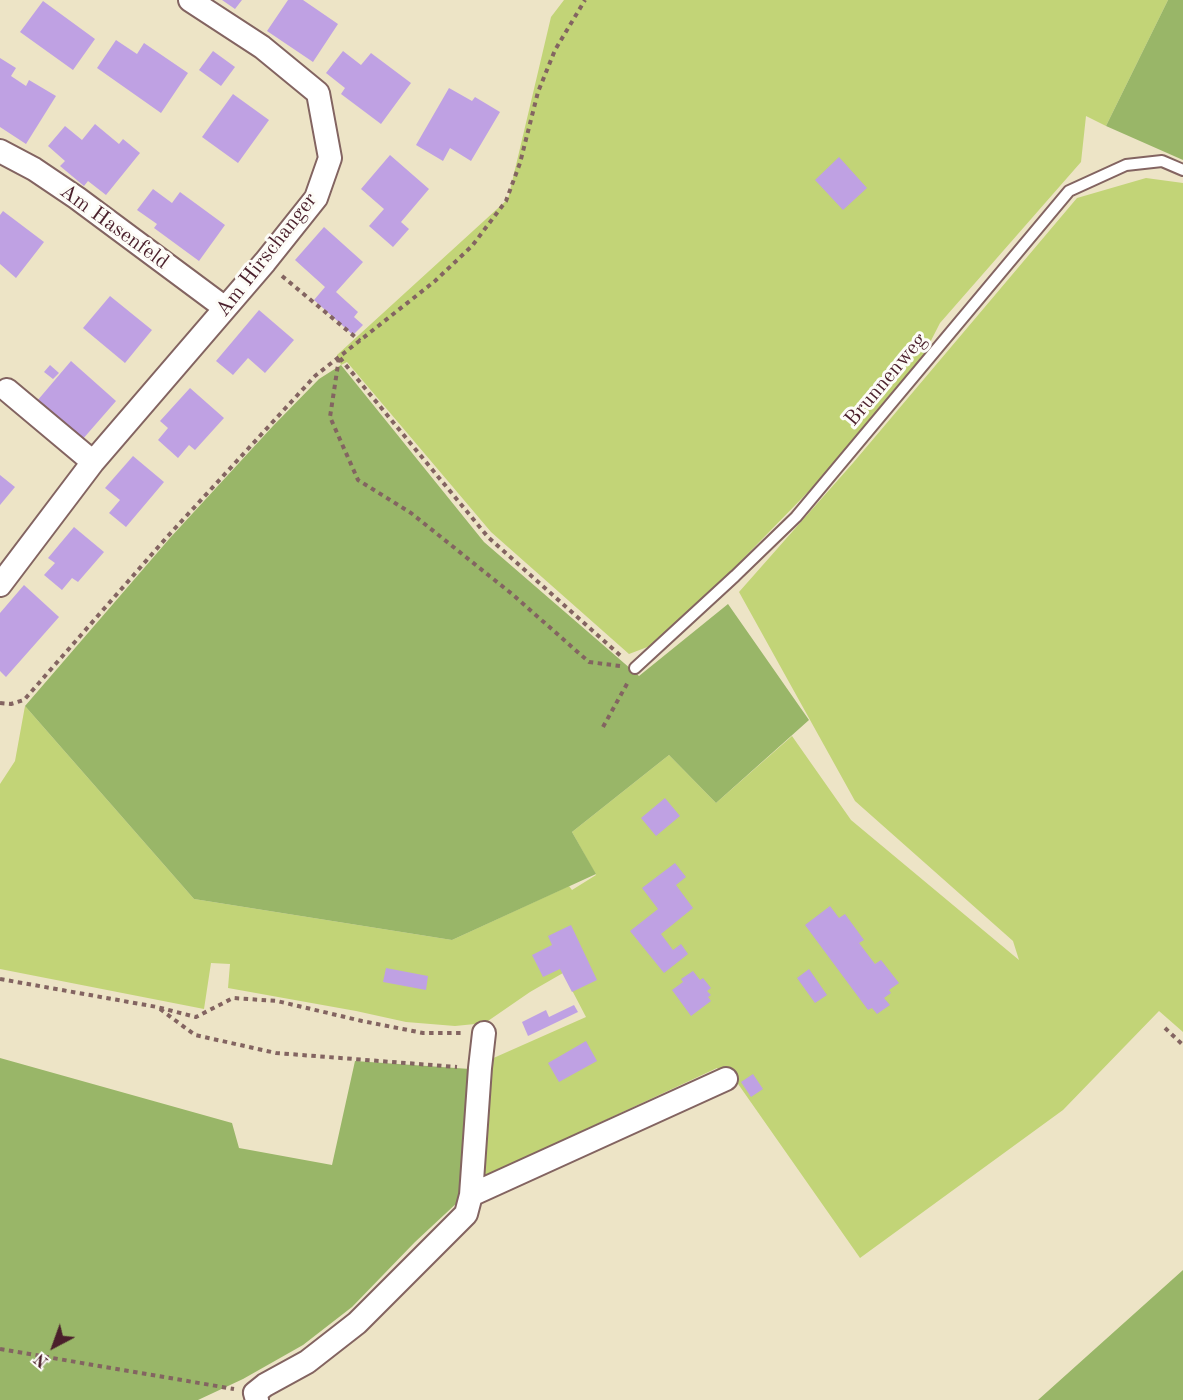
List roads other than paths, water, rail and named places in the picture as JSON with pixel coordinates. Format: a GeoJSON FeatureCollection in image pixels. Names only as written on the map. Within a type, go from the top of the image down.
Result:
{"type":"FeatureCollection","features":[{"type":"Feature","properties":{"kind":"street","name":"Am Hirschanger"},"geometry":{"type":"LineString","coordinates":[[0,585],[93,462],[265,262],[316,198],[330,158],[318,93],[262,47],[190,0]]}},
{"type":"Feature","properties":{"kind":"street","name":"Am Hasenfeld"},"geometry":{"type":"LineString","coordinates":[[0,151],[34,169],[77,198],[225,308]]}},
{"type":"Feature","properties":{"kind":"street"},"geometry":{"type":"LineString","coordinates":[[7,390],[93,462]]}},
{"type":"Feature","properties":{"kind":"street"},"geometry":{"type":"LineString","coordinates":[[256,1396],[265,1385],[307,1362],[357,1323],[466,1214],[471,1195],[484,1033]]}},
{"type":"Feature","properties":{"kind":"street"},"geometry":{"type":"LineString","coordinates":[[471,1195],[726,1079]]}},
{"type":"Feature","properties":{"kind":"lane","name":"Brunnenweg"},"geometry":{"type":"LineString","coordinates":[[635,668],[796,517],[1069,190],[1126,165],[1162,160],[1183,170]]}}]}
